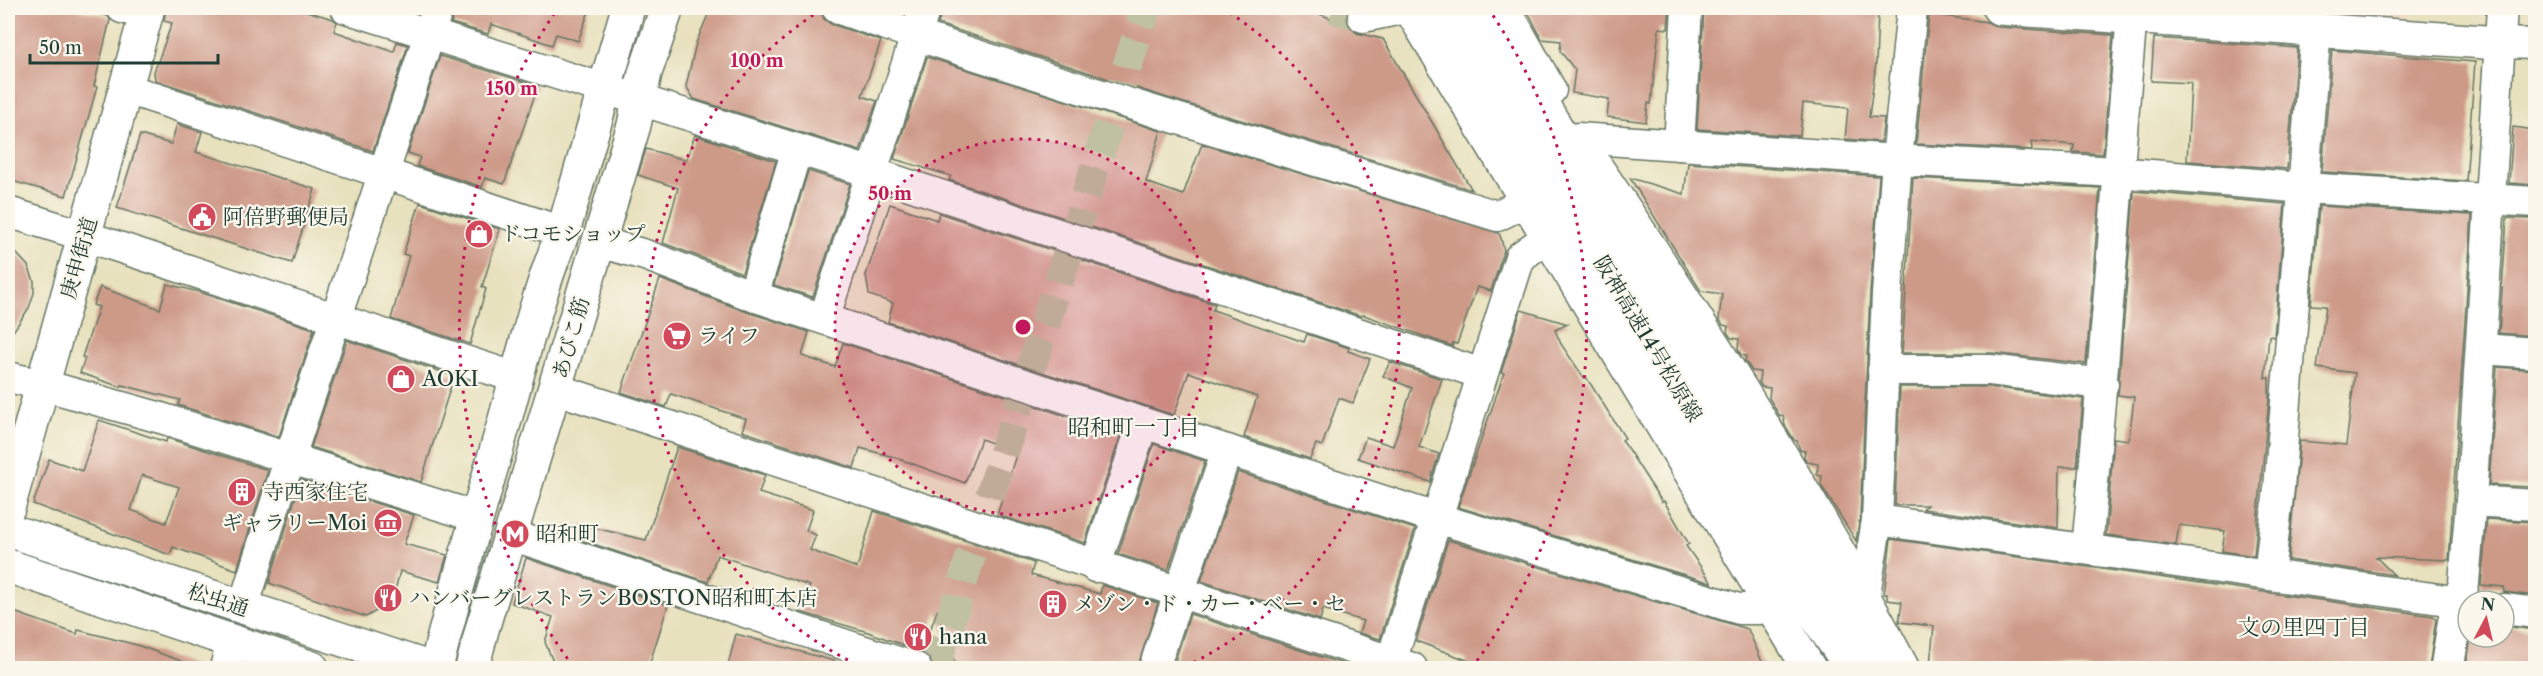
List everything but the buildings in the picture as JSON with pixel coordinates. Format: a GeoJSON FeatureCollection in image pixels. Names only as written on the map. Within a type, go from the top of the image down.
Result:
{"type":"FeatureCollection","features":[{"type":"Feature","properties":{"kind":"main road","name":"あびこ筋"},"geometry":{"type":"LineString","coordinates":[[436,669],[517,378],[563,232],[628,8]]}},
{"type":"Feature","properties":{"kind":"main road","name":"あびこ筋"},"geometry":{"type":"LineString","coordinates":[[472,669],[634,125],[645,73],[667,8]]}},
{"type":"Feature","properties":{"kind":"main road","name":"阪神高速14号松原線"},"geometry":{"type":"LineString","coordinates":[[1402,8],[1809,669]]}},
{"type":"Feature","properties":{"kind":"main road","name":"阪神高速14号松原線"},"geometry":{"type":"LineString","coordinates":[[1448,8],[1801,593],[1852,669]]}},
{"type":"Feature","properties":{"kind":"main road"},"geometry":{"type":"LineString","coordinates":[[1484,8],[1815,555],[1881,669]]}},
{"type":"Feature","properties":{"kind":"main road"},"geometry":{"type":"LineString","coordinates":[[1999,8],[2132,15],[2499,43]]}},
{"type":"Feature","properties":{"kind":"main road","name":"庚申街道"},"geometry":{"type":"LineString","coordinates":[[8,508],[127,89],[139,10]]}},
{"type":"Feature","properties":{"kind":"main road","name":"松虫通"},"geometry":{"type":"LineString","coordinates":[[8,530],[429,669]]}},
{"type":"Feature","properties":{"kind":"main road","name":"松虫通"},"geometry":{"type":"LineString","coordinates":[[8,566],[228,655],[312,669]]}},
{"type":"Feature","properties":{"kind":"main road"},"geometry":{"type":"LineString","coordinates":[[2447,669],[2456,631]]}},
{"type":"Feature","properties":{"kind":"street"},"geometry":{"type":"LineString","coordinates":[[346,8],[434,20],[605,88],[870,172],[1482,374]]}},
{"type":"Feature","properties":{"kind":"street"},"geometry":{"type":"LineString","coordinates":[[837,8],[921,21],[1497,216],[1517,206]]}},
{"type":"Feature","properties":{"kind":"street"},"geometry":{"type":"LineString","coordinates":[[1363,17],[1402,8],[1538,244],[1797,669]]}},
{"type":"Feature","properties":{"kind":"street"},"geometry":{"type":"LineString","coordinates":[[1505,8],[1578,138],[1687,299],[1865,594],[1904,669]]}},
{"type":"Feature","properties":{"kind":"street"},"geometry":{"type":"LineString","coordinates":[[1679,145],[1688,8]]}},
{"type":"Feature","properties":{"kind":"street"},"geometry":{"type":"LineString","coordinates":[[1865,594],[1877,520],[1883,370],[1897,160],[1912,8]]}},
{"type":"Feature","properties":{"kind":"street"},"geometry":{"type":"LineString","coordinates":[[2464,589],[2482,349],[2502,8]]}},
{"type":"Feature","properties":{"kind":"street"},"geometry":{"type":"LineString","coordinates":[[2087,548],[2103,384],[2132,15]]}},
{"type":"Feature","properties":{"kind":"street"},"geometry":{"type":"LineString","coordinates":[[243,608],[289,460],[434,20]]}},
{"type":"Feature","properties":{"kind":"street"},"geometry":{"type":"LineString","coordinates":[[824,319],[921,21]]}},
{"type":"Feature","properties":{"kind":"street"},"geometry":{"type":"LineString","coordinates":[[2269,575],[2279,488],[2316,29]]}},
{"type":"Feature","properties":{"kind":"street"},"geometry":{"type":"LineString","coordinates":[[2499,43],[2535,45]]}},
{"type":"Feature","properties":{"kind":"street"},"geometry":{"type":"LineString","coordinates":[[127,89],[563,232]]}},
{"type":"Feature","properties":{"kind":"street"},"geometry":{"type":"LineString","coordinates":[[1578,138],[1897,160],[2118,172],[2303,188],[2535,202]]}},
{"type":"Feature","properties":{"kind":"street"},"geometry":{"type":"LineString","coordinates":[[753,296],[797,149]]}},
{"type":"Feature","properties":{"kind":"street"},"geometry":{"type":"LineString","coordinates":[[8,212],[517,378]]}},
{"type":"Feature","properties":{"kind":"street"},"geometry":{"type":"LineString","coordinates":[[599,242],[645,255],[753,296],[1436,518],[1739,609],[1760,609]]}},
{"type":"Feature","properties":{"kind":"street"},"geometry":{"type":"LineString","coordinates":[[556,389],[1397,666],[1436,518],[1521,257],[1538,244]]}},
{"type":"Feature","properties":{"kind":"street"},"geometry":{"type":"LineString","coordinates":[[2482,349],[2535,353]]}},
{"type":"Feature","properties":{"kind":"street"},"geometry":{"type":"LineString","coordinates":[[1883,370],[1990,370],[2103,384]]}},
{"type":"Feature","properties":{"kind":"street"},"geometry":{"type":"LineString","coordinates":[[8,377],[161,418],[289,460],[477,517]]}},
{"type":"Feature","properties":{"kind":"street"},"geometry":{"type":"LineString","coordinates":[[1095,567],[1143,423]]}},
{"type":"Feature","properties":{"kind":"street"},"geometry":{"type":"LineString","coordinates":[[1154,669],[1227,450]]}},
{"type":"Feature","properties":{"kind":"street"},"geometry":{"type":"LineString","coordinates":[[2471,501],[2535,505]]}},
{"type":"Feature","properties":{"kind":"street"},"geometry":{"type":"LineString","coordinates":[[1877,520],[2456,601]]}},
{"type":"Feature","properties":{"kind":"street"},"geometry":{"type":"LineString","coordinates":[[511,535],[916,669]]}},
{"type":"Feature","properties":{"kind":"street"},"geometry":{"type":"LineString","coordinates":[[2516,611],[2535,613]]}},
{"type":"Feature","properties":{"kind":"shaded area"},"geometry":{"type":"Polygon","coordinates":[[[2210,8],[2410,8],[2409,19],[2210,8]]]}},
{"type":"Feature","properties":{"kind":"tunnel"},"geometry":{"type":"LineString","coordinates":[[935,668],[1146,8]]}},
{"type":"Feature","properties":{"kind":"tunnel"},"geometry":{"type":"LineString","coordinates":[[1333,8],[1363,17]]}},
{"type":"Feature","properties":{"kind":"place","name":"阿倍野郵便局"},"geometry":{"type":"Point","coordinates":[202,217]}},
{"type":"Feature","properties":{"kind":"place","name":"ドコモショップ"},"geometry":{"type":"Point","coordinates":[479,234]}},
{"type":"Feature","properties":{"kind":"place","name":"ライフ"},"geometry":{"type":"Point","coordinates":[677,336]}},
{"type":"Feature","properties":{"kind":"place","name":"AOKI"},"geometry":{"type":"Point","coordinates":[401,379]}},
{"type":"Feature","properties":{"kind":"place","name":"寺西家住宅"},"geometry":{"type":"Point","coordinates":[242,492]}},
{"type":"Feature","properties":{"kind":"place","name":"ギャラリーMoi"},"geometry":{"type":"Point","coordinates":[388,523]}},
{"type":"Feature","properties":{"kind":"place","name":"昭和町"},"geometry":{"type":"Point","coordinates":[515,534]}},
{"type":"Feature","properties":{"kind":"place","name":"ハンバーグレストランBOSTON昭和町本店"},"geometry":{"type":"Point","coordinates":[388,598]}},
{"type":"Feature","properties":{"kind":"place","name":"メゾン・ド・カー・ベー・セ"},"geometry":{"type":"Point","coordinates":[1053,604]}},
{"type":"Feature","properties":{"kind":"place","name":"hana"},"geometry":{"type":"Point","coordinates":[918,637]}},
{"type":"Feature","properties":{"kind":"district","name":"昭和町一丁目"},"geometry":{"type":"Point","coordinates":[1134,427]}},
{"type":"Feature","properties":{"kind":"district","name":"文の里四丁目"},"geometry":{"type":"Point","coordinates":[2304,627]}}]}
